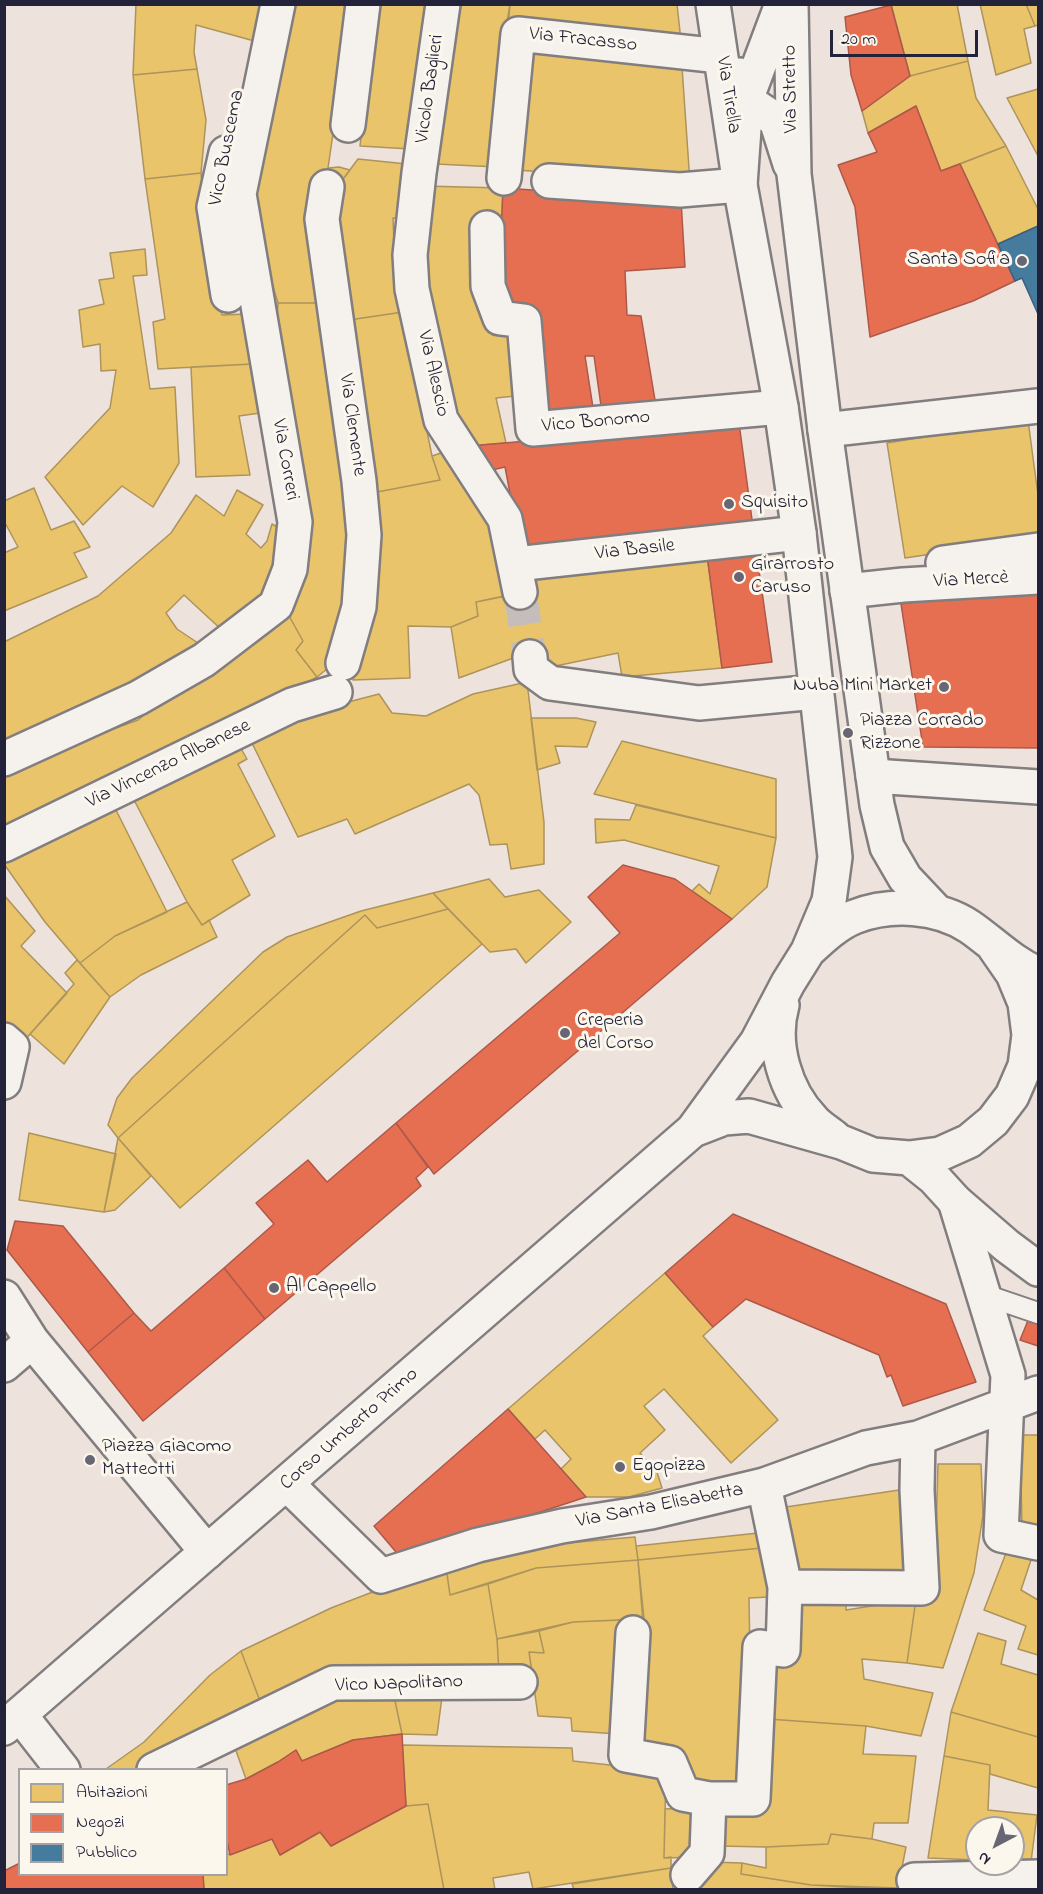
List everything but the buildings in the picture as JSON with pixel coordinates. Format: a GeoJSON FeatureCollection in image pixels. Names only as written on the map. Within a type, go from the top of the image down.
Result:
{"type":"FeatureCollection","features":[{"type":"Feature","properties":{"kind":"street","name":"Via Correri"},"geometry":{"type":"LineString","coordinates":[[4,759],[138,698],[204,660],[276,605],[290,569],[295,522],[239,194],[278,4]]}},
{"type":"Feature","properties":{"kind":"street"},"geometry":{"type":"LineString","coordinates":[[348,124],[363,4]]}},
{"type":"Feature","properties":{"kind":"street","name":"Vicolo Baglieri"},"geometry":{"type":"LineString","coordinates":[[418,173],[443,4]]}},
{"type":"Feature","properties":{"kind":"street","name":"Via Tirella"},"geometry":{"type":"LineString","coordinates":[[713,4],[720,56],[727,84],[740,185]]}},
{"type":"Feature","properties":{"kind":"street"},"geometry":{"type":"LineString","coordinates":[[723,4],[746,100],[776,120],[794,174],[825,430],[877,806],[887,847],[905,878],[938,913]]}},
{"type":"Feature","properties":{"kind":"street"},"geometry":{"type":"LineString","coordinates":[[693,1130],[757,1042],[788,983],[808,951],[829,901],[835,856],[799,533],[781,407],[740,185],[746,100],[782,4]]}},
{"type":"Feature","properties":{"kind":"street","name":"Via Stretto"},"geometry":{"type":"LineString","coordinates":[[791,4],[794,174]]}},
{"type":"Feature","properties":{"kind":"street","name":"Via Fracasso"},"geometry":{"type":"LineString","coordinates":[[504,178],[518,34],[720,56]]}},
{"type":"Feature","properties":{"kind":"street","name":"Vico Buscema"},"geometry":{"type":"LineString","coordinates":[[228,295],[214,207],[246,56],[266,60]]}},
{"type":"Feature","properties":{"kind":"street","name":"Via Alescio"},"geometry":{"type":"LineString","coordinates":[[418,173],[410,255],[412,289],[441,420],[506,519],[518,578]]}},
{"type":"Feature","properties":{"kind":"street"},"geometry":{"type":"LineString","coordinates":[[549,181],[680,190],[740,185]]}},
{"type":"Feature","properties":{"kind":"street","name":"Via Clemente"},"geometry":{"type":"LineString","coordinates":[[327,187],[322,219],[359,481],[364,535],[359,607],[339,677]]}},
{"type":"Feature","properties":{"kind":"street","name":"Vico Bonomo"},"geometry":{"type":"LineString","coordinates":[[487,228],[488,286],[500,318],[524,321],[533,429],[781,407]]}},
{"type":"Feature","properties":{"kind":"street"},"geometry":{"type":"LineString","coordinates":[[825,430],[1038,406]]}},
{"type":"Feature","properties":{"kind":"street","name":"Via Basile"},"geometry":{"type":"LineString","coordinates":[[518,578],[799,533]]}},
{"type":"Feature","properties":{"kind":"street"},"geometry":{"type":"LineString","coordinates":[[903,585],[931,565],[1038,550]]}},
{"type":"Feature","properties":{"kind":"street","name":"Via Mercè"},"geometry":{"type":"LineString","coordinates":[[847,591],[903,585],[1038,577]]}},
{"type":"Feature","properties":{"kind":"street"},"geometry":{"type":"LineString","coordinates":[[531,663],[550,683],[699,703],[816,692]]}},
{"type":"Feature","properties":{"kind":"street","name":"Via Vincenzo Albanese"},"geometry":{"type":"LineString","coordinates":[[4,844],[292,705],[339,677]]}},
{"type":"Feature","properties":{"kind":"street"},"geometry":{"type":"LineString","coordinates":[[873,776],[1038,787]]}},
{"type":"Feature","properties":{"kind":"street"},"geometry":{"type":"LineString","coordinates":[[808,951],[829,932],[854,917],[881,910],[910,908],[938,913],[969,927],[995,948],[1038,974]]}},
{"type":"Feature","properties":{"kind":"street"},"geometry":{"type":"LineString","coordinates":[[693,1130],[724,1118],[749,1116],[841,1142],[873,1155],[909,1158],[940,1154],[969,1141],[993,1121],[1012,1096],[1025,1066],[1029,1035],[1025,1003],[1013,974],[995,948]]}},
{"type":"Feature","properties":{"kind":"street"},"geometry":{"type":"LineString","coordinates":[[788,983],[778,1019],[780,1055],[791,1089],[812,1120],[841,1142]]}},
{"type":"Feature","properties":{"kind":"street"},"geometry":{"type":"LineString","coordinates":[[4,1040],[12,1047],[4,1082]]}},
{"type":"Feature","properties":{"kind":"street","name":"Corso Umberto Primo"},"geometry":{"type":"LineString","coordinates":[[12,1721],[693,1130]]}},
{"type":"Feature","properties":{"kind":"street"},"geometry":{"type":"LineString","coordinates":[[909,1158],[934,1178],[955,1201],[1006,1246],[1038,1269]]}},
{"type":"Feature","properties":{"kind":"street"},"geometry":{"type":"LineString","coordinates":[[955,1201],[1008,1375],[1001,1535],[1038,1543]]}},
{"type":"Feature","properties":{"kind":"street"},"geometry":{"type":"LineString","coordinates":[[7,1300],[32,1341],[207,1552]]}},
{"type":"Feature","properties":{"kind":"street"},"geometry":{"type":"LineString","coordinates":[[4,1365],[32,1341]]}},
{"type":"Feature","properties":{"kind":"street"},"geometry":{"type":"LineString","coordinates":[[764,1485],[866,1448],[918,1438],[1038,1393]]}},
{"type":"Feature","properties":{"kind":"street"},"geometry":{"type":"LineString","coordinates":[[785,1587],[922,1588],[917,1490],[918,1438]]}},
{"type":"Feature","properties":{"kind":"street","name":"Via Santa Elisabetta"},"geometry":{"type":"LineString","coordinates":[[287,1484],[381,1576],[478,1545],[562,1526],[651,1512],[764,1485],[785,1587],[783,1650],[760,1647],[753,1799],[710,1799]]}},
{"type":"Feature","properties":{"kind":"street"},"geometry":{"type":"LineString","coordinates":[[633,1633],[626,1755],[670,1763],[683,1794],[710,1799],[707,1853],[688,1875]]}},
{"type":"Feature","properties":{"kind":"street","name":"Vico Napolitano"},"geometry":{"type":"LineString","coordinates":[[158,1768],[333,1683],[520,1682]]}},
{"type":"Feature","properties":{"kind":"street"},"geometry":{"type":"LineString","coordinates":[[12,1721],[61,1768]]}},
{"type":"Feature","properties":{"kind":"street"},"geometry":{"type":"LineString","coordinates":[[914,1880],[1038,1876]]}},
{"type":"Feature","properties":{"kind":"lane"},"geometry":{"type":"LineString","coordinates":[[982,1294],[1038,1313]]}},
{"type":"Feature","properties":{"kind":"tunnel"},"geometry":{"type":"LineString","coordinates":[[520,592],[530,657]]}},
{"type":"Feature","properties":{"kind":"place","name":"Santa Sofia"},"geometry":{"type":"Point","coordinates":[1022,261]}},
{"type":"Feature","properties":{"kind":"place","name":"Squisito"},"geometry":{"type":"Point","coordinates":[729,504]}},
{"type":"Feature","properties":{"kind":"place","name":"Girarrosto Caruso"},"geometry":{"type":"Point","coordinates":[739,577]}},
{"type":"Feature","properties":{"kind":"place","name":"Nuba Mini Market"},"geometry":{"type":"Point","coordinates":[944,687]}},
{"type":"Feature","properties":{"kind":"place","name":"Piazza Corrado Rizzone"},"geometry":{"type":"Point","coordinates":[848,733]}},
{"type":"Feature","properties":{"kind":"place","name":"Creperia del Corso"},"geometry":{"type":"Point","coordinates":[565,1033]}},
{"type":"Feature","properties":{"kind":"place","name":"Al Cappello"},"geometry":{"type":"Point","coordinates":[274,1288]}},
{"type":"Feature","properties":{"kind":"place","name":"Piazza Giacomo Matteotti"},"geometry":{"type":"Point","coordinates":[90,1460]}},
{"type":"Feature","properties":{"kind":"place","name":"Egopizza"},"geometry":{"type":"Point","coordinates":[620,1467]}}]}
